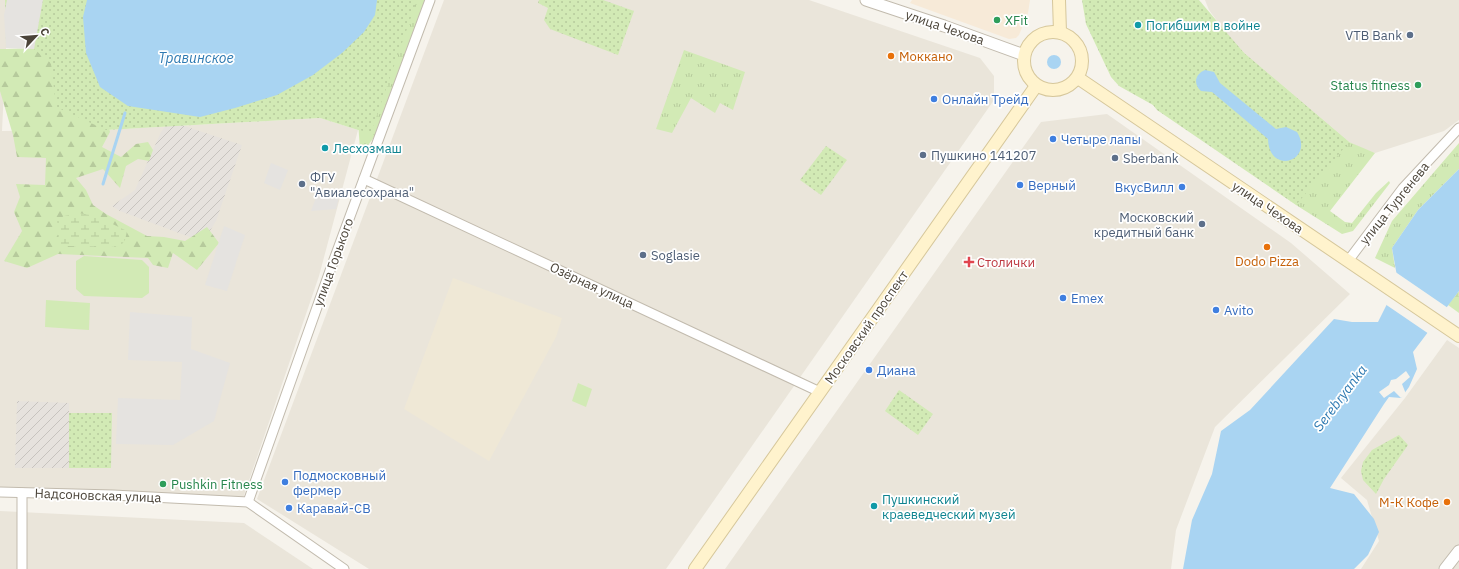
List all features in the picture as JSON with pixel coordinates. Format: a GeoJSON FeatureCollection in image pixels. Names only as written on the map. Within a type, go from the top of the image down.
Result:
{"type":"FeatureCollection","features":[{"type":"Feature","properties":{"kind":"main road"},"geometry":{"type":"LineString","coordinates":[[1059,0],[1060,32]]}},
{"type":"Feature","properties":{"kind":"main road"},"geometry":{"type":"LineString","coordinates":[[1048,32],[1060,32],[1070,37],[1078,45],[1082,56],[1082,68],[1078,78],[1069,86],[1058,91],[1047,90],[1036,86],[1028,77],[1024,66],[1024,55],[1029,44],[1037,36],[1048,32]]}},
{"type":"Feature","properties":{"kind":"main road","name":"улица Чехова"},"geometry":{"type":"LineString","coordinates":[[1078,78],[1459,336]]}},
{"type":"Feature","properties":{"kind":"main road","name":"Московский проспект"},"geometry":{"type":"LineString","coordinates":[[695,569],[1036,86]]}},
{"type":"Feature","properties":{"kind":"street","name":"улица Горького"},"geometry":{"type":"LineString","coordinates":[[248,502],[430,0]]}},
{"type":"Feature","properties":{"kind":"street","name":"улица Чехова"},"geometry":{"type":"LineString","coordinates":[[866,0],[1024,55]]}},
{"type":"Feature","properties":{"kind":"street","name":"улица Тургенева"},"geometry":{"type":"LineString","coordinates":[[1348,261],[1403,188],[1459,128]]}},
{"type":"Feature","properties":{"kind":"street","name":"Озёрная улица"},"geometry":{"type":"LineString","coordinates":[[364,179],[820,392]]}},
{"type":"Feature","properties":{"kind":"street","name":"Надсоновская улица"},"geometry":{"type":"LineString","coordinates":[[0,492],[113,495],[248,502]]}},
{"type":"Feature","properties":{"kind":"street"},"geometry":{"type":"LineString","coordinates":[[22,493],[22,569]]}},
{"type":"Feature","properties":{"kind":"street"},"geometry":{"type":"LineString","coordinates":[[248,502],[344,569]]}},
{"type":"Feature","properties":{"kind":"street"},"geometry":{"type":"LineString","coordinates":[[1445,569],[1459,551]]}},
{"type":"Feature","properties":{"kind":"shaded area"},"geometry":{"type":"Polygon","coordinates":[[[0,0],[5,0],[6,48],[2,131],[106,130],[320,118],[358,130],[319,276],[242,501],[0,487],[0,0]]]}},
{"type":"Feature","properties":{"kind":"shaded area"},"geometry":{"type":"Polygon","coordinates":[[[7,0],[43,0],[34,49],[6,48],[4,15],[7,0]]]}},
{"type":"Feature","properties":{"kind":"shaded area"},"geometry":{"type":"Polygon","coordinates":[[[444,0],[809,0],[980,58],[994,76],[994,100],[666,569],[369,569],[257,499],[444,0]]]}},
{"type":"Feature","properties":{"kind":"shaded area"},"geometry":{"type":"Polygon","coordinates":[[[912,0],[1030,0],[1028,13],[1019,35],[1016,38],[1009,39],[910,3],[912,0]]]}},
{"type":"Feature","properties":{"kind":"shaded area"},"geometry":{"type":"Polygon","coordinates":[[[1205,0],[1459,0],[1459,120],[1444,131],[1375,153],[1363,149],[1349,142],[1244,53],[1226,33],[1209,10],[1205,0]]]}},
{"type":"Feature","properties":{"kind":"shaded area"},"geometry":{"type":"Polygon","coordinates":[[[1107,114],[1291,243],[1350,294],[1215,427],[1176,530],[1171,569],[725,569],[1041,122],[1107,114]]]}},
{"type":"Feature","properties":{"kind":"shaded area"},"geometry":{"type":"Polygon","coordinates":[[[169,121],[242,145],[216,221],[203,242],[120,211],[112,206],[135,190],[161,132],[169,121]]]}},
{"type":"Feature","properties":{"kind":"shaded area"},"geometry":{"type":"Polygon","coordinates":[[[271,163],[288,170],[280,190],[264,183],[271,163]]]}},
{"type":"Feature","properties":{"kind":"shaded area"},"geometry":{"type":"Polygon","coordinates":[[[341,190],[336,209],[311,211],[318,192],[341,190]]]}},
{"type":"Feature","properties":{"kind":"shaded area"},"geometry":{"type":"Polygon","coordinates":[[[224,226],[245,235],[227,291],[205,285],[224,226]]]}},
{"type":"Feature","properties":{"kind":"shaded area"},"geometry":{"type":"Polygon","coordinates":[[[453,278],[562,318],[556,337],[489,461],[404,409],[453,278]]]}},
{"type":"Feature","properties":{"kind":"shaded area"},"geometry":{"type":"Polygon","coordinates":[[[130,312],[192,317],[191,349],[230,363],[214,421],[173,445],[116,444],[118,398],[180,400],[182,362],[128,360],[130,312]]]}},
{"type":"Feature","properties":{"kind":"shaded area"},"geometry":{"type":"Polygon","coordinates":[[[1447,340],[1459,348],[1459,569],[1361,569],[1379,541],[1367,500],[1341,478],[1405,398],[1447,340]]]}},
{"type":"Feature","properties":{"kind":"shaded area"},"geometry":{"type":"Polygon","coordinates":[[[17,401],[69,403],[69,468],[15,468],[17,401]]]}},
{"type":"Feature","properties":{"kind":"shaded area"},"geometry":{"type":"Polygon","coordinates":[[[0,511],[244,523],[313,569],[0,569],[0,511]]]}},
{"type":"Feature","properties":{"kind":"green space"},"geometry":{"type":"Polygon","coordinates":[[[5,0],[417,0],[371,132],[358,130],[320,118],[106,130],[56,107],[51,63],[34,49],[6,48],[5,0]]]}},
{"type":"Feature","properties":{"kind":"green space"},"geometry":{"type":"Polygon","coordinates":[[[409,0],[425,0],[375,136],[366,148],[360,151],[358,120],[409,0]]]}},
{"type":"Feature","properties":{"kind":"green space"},"geometry":{"type":"Polygon","coordinates":[[[539,0],[603,0],[634,11],[618,55],[550,29],[544,20],[548,8],[538,3],[539,0]]]}},
{"type":"Feature","properties":{"kind":"green space"},"geometry":{"type":"Polygon","coordinates":[[[1082,0],[1199,0],[1244,53],[1349,142],[1296,205],[1157,110],[1153,105],[1119,86],[1111,77],[1086,24],[1082,0]]]}},
{"type":"Feature","properties":{"kind":"green space"},"geometry":{"type":"Polygon","coordinates":[[[1226,33],[1244,53],[1349,142],[1375,153],[1330,211],[1345,222],[1352,223],[1376,193],[1389,181],[1390,183],[1353,231],[1342,234],[1296,205],[1288,108],[1226,33]]]}},
{"type":"Feature","properties":{"kind":"green space"},"geometry":{"type":"Polygon","coordinates":[[[37,35],[103,107],[110,132],[102,147],[121,157],[136,144],[148,142],[153,150],[149,161],[138,159],[126,166],[120,188],[103,169],[76,178],[86,190],[93,205],[106,214],[147,236],[164,237],[185,241],[207,227],[219,243],[197,270],[173,253],[168,268],[153,265],[148,258],[58,254],[27,268],[4,261],[22,231],[14,212],[20,197],[16,184],[45,185],[46,158],[17,157],[13,135],[0,91],[0,49],[34,49],[37,35]]]}},
{"type":"Feature","properties":{"kind":"green space"},"geometry":{"type":"Polygon","coordinates":[[[684,50],[745,72],[733,110],[720,103],[715,113],[691,98],[672,133],[656,129],[684,50]]]}},
{"type":"Feature","properties":{"kind":"green space"},"geometry":{"type":"Polygon","coordinates":[[[1459,143],[1459,169],[1418,210],[1392,248],[1395,268],[1375,258],[1392,221],[1459,143]]]}},
{"type":"Feature","properties":{"kind":"green space"},"geometry":{"type":"Polygon","coordinates":[[[826,146],[847,160],[821,195],[800,180],[826,146]]]}},
{"type":"Feature","properties":{"kind":"green space"},"geometry":{"type":"Polygon","coordinates":[[[78,213],[96,216],[127,231],[125,240],[120,247],[63,246],[58,241],[57,220],[64,216],[78,213]]]}},
{"type":"Feature","properties":{"kind":"green space"},"geometry":{"type":"Polygon","coordinates":[[[84,256],[142,260],[149,267],[149,293],[142,298],[84,296],[76,289],[76,261],[84,256]]]}},
{"type":"Feature","properties":{"kind":"green space"},"geometry":{"type":"Polygon","coordinates":[[[1459,291],[1459,313],[1448,305],[1459,291]]]}},
{"type":"Feature","properties":{"kind":"green space"},"geometry":{"type":"Polygon","coordinates":[[[46,300],[90,303],[89,330],[45,327],[46,300]]]}},
{"type":"Feature","properties":{"kind":"green space"},"geometry":{"type":"Polygon","coordinates":[[[578,383],[592,389],[586,407],[572,401],[578,383]]]}},
{"type":"Feature","properties":{"kind":"green space"},"geometry":{"type":"Polygon","coordinates":[[[899,390],[933,414],[918,435],[885,411],[899,390]]]}},
{"type":"Feature","properties":{"kind":"green space"},"geometry":{"type":"Polygon","coordinates":[[[69,413],[112,413],[111,468],[69,468],[69,413]]]}},
{"type":"Feature","properties":{"kind":"green space"},"geometry":{"type":"Polygon","coordinates":[[[1399,435],[1408,445],[1384,479],[1376,494],[1363,480],[1361,471],[1363,462],[1372,450],[1399,435]]]}},
{"type":"Feature","properties":{"kind":"water","name":"Травинское"},"geometry":{"type":"Polygon","coordinates":[[[87,0],[377,0],[375,15],[364,32],[342,53],[313,75],[277,95],[200,117],[128,106],[100,87],[86,53],[83,17],[87,0]]]}},
{"type":"Feature","properties":{"kind":"water"},"geometry":{"type":"Polygon","coordinates":[[[1054,55],[1059,57],[1061,62],[1059,67],[1054,69],[1049,67],[1047,62],[1049,57],[1054,55]]]}},
{"type":"Feature","properties":{"kind":"water"},"geometry":{"type":"Polygon","coordinates":[[[1205,70],[1214,72],[1220,83],[1276,129],[1286,127],[1297,132],[1301,142],[1300,151],[1296,157],[1290,160],[1282,161],[1275,158],[1270,151],[1268,139],[1212,92],[1201,91],[1198,88],[1196,79],[1199,74],[1205,70]]]}},
{"type":"Feature","properties":{"kind":"water","name":"Serebryanka"},"geometry":{"type":"Polygon","coordinates":[[[1459,169],[1459,291],[1413,352],[1417,369],[1409,387],[1401,398],[1389,397],[1330,488],[1354,494],[1374,519],[1379,532],[1368,555],[1354,569],[1183,569],[1192,520],[1212,474],[1221,431],[1250,410],[1334,319],[1352,322],[1378,322],[1398,282],[1392,248],[1418,210],[1459,169]]]}},
{"type":"Feature","properties":{"kind":"pier"},"geometry":{"type":"Polygon","coordinates":[[[1394,271],[1448,308],[1429,334],[1385,304],[1395,281],[1394,271]]]}},
{"type":"Feature","properties":{"kind":"pier"},"geometry":{"type":"Polygon","coordinates":[[[1406,371],[1410,377],[1402,384],[1406,394],[1401,398],[1394,391],[1384,398],[1379,392],[1389,385],[1391,380],[1396,379],[1406,371]]]}},
{"type":"Feature","properties":{"kind":"waterway"},"geometry":{"type":"LineString","coordinates":[[103,184],[125,113]]}},
{"type":"Feature","properties":{"kind":"place","name":"XFit"},"geometry":{"type":"Point","coordinates":[997,20]}},
{"type":"Feature","properties":{"kind":"place","name":"Погибшим в войне"},"geometry":{"type":"Point","coordinates":[1138,25]}},
{"type":"Feature","properties":{"kind":"place","name":"VTB Bank"},"geometry":{"type":"Point","coordinates":[1410,35]}},
{"type":"Feature","properties":{"kind":"place","name":"Моккано"},"geometry":{"type":"Point","coordinates":[891,56]}},
{"type":"Feature","properties":{"kind":"place","name":"Status fitness"},"geometry":{"type":"Point","coordinates":[1418,85]}},
{"type":"Feature","properties":{"kind":"place","name":"Онлайн Трейд"},"geometry":{"type":"Point","coordinates":[934,99]}},
{"type":"Feature","properties":{"kind":"place","name":"Четыре лапы"},"geometry":{"type":"Point","coordinates":[1053,139]}},
{"type":"Feature","properties":{"kind":"place","name":"Лесхозмаш"},"geometry":{"type":"Point","coordinates":[325,148]}},
{"type":"Feature","properties":{"kind":"place","name":"Пушкино 141207"},"geometry":{"type":"Point","coordinates":[923,155]}},
{"type":"Feature","properties":{"kind":"place","name":"Sberbank"},"geometry":{"type":"Point","coordinates":[1115,158]}},
{"type":"Feature","properties":{"kind":"place","name":"ФГУ \"Авиалесохрана\""},"geometry":{"type":"Point","coordinates":[302,184]}},
{"type":"Feature","properties":{"kind":"place","name":"Верный"},"geometry":{"type":"Point","coordinates":[1020,185]}},
{"type":"Feature","properties":{"kind":"place","name":"ВкусВилл"},"geometry":{"type":"Point","coordinates":[1182,187]}},
{"type":"Feature","properties":{"kind":"place","name":"Московский кредитный банк"},"geometry":{"type":"Point","coordinates":[1202,224]}},
{"type":"Feature","properties":{"kind":"place","name":"Dodo Pizza"},"geometry":{"type":"Point","coordinates":[1267,247]}},
{"type":"Feature","properties":{"kind":"place","name":"Soglasie"},"geometry":{"type":"Point","coordinates":[643,255]}},
{"type":"Feature","properties":{"kind":"place","name":"Столички"},"geometry":{"type":"Point","coordinates":[969,262]}},
{"type":"Feature","properties":{"kind":"place","name":"Emex"},"geometry":{"type":"Point","coordinates":[1063,298]}},
{"type":"Feature","properties":{"kind":"place","name":"Avito"},"geometry":{"type":"Point","coordinates":[1216,310]}},
{"type":"Feature","properties":{"kind":"place","name":"Диана"},"geometry":{"type":"Point","coordinates":[869,370]}},
{"type":"Feature","properties":{"kind":"place","name":"Подмосковный фермер"},"geometry":{"type":"Point","coordinates":[285,482]}},
{"type":"Feature","properties":{"kind":"place","name":"Pushkin Fitness"},"geometry":{"type":"Point","coordinates":[163,484]}},
{"type":"Feature","properties":{"kind":"place","name":"М-К Кофе"},"geometry":{"type":"Point","coordinates":[1447,502]}},
{"type":"Feature","properties":{"kind":"place","name":"Пушкинский краеведческий музей"},"geometry":{"type":"Point","coordinates":[874,506]}},
{"type":"Feature","properties":{"kind":"place","name":"Каравай-СВ"},"geometry":{"type":"Point","coordinates":[289,508]}}]}
